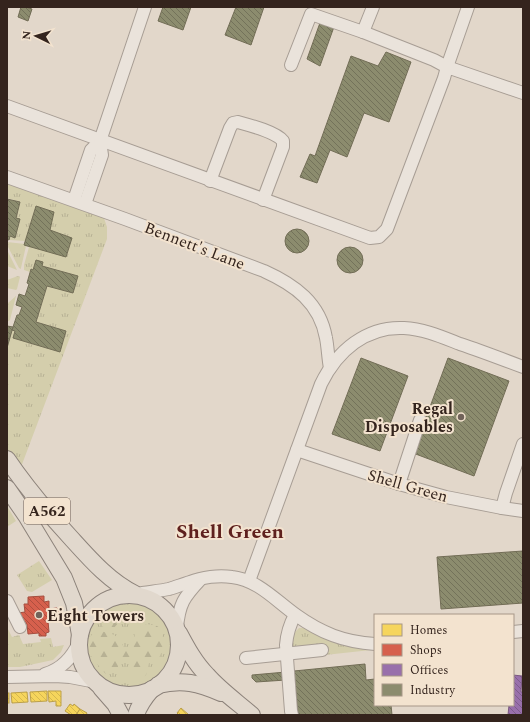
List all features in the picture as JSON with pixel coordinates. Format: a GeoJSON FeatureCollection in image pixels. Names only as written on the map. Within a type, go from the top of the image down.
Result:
{"type":"FeatureCollection","features":[{"type":"Feature","properties":{"kind":"main road","name":"A562"},"geometry":{"type":"LineString","coordinates":[[7,459],[48,514],[90,560],[111,580],[136,594],[152,600],[164,608],[169,614],[195,661],[207,676],[252,715]]}},
{"type":"Feature","properties":{"kind":"main road","name":"A562"},"geometry":{"type":"LineString","coordinates":[[7,488],[27,517],[64,578],[74,603],[80,639],[81,659],[88,672],[97,683],[110,691],[124,695],[137,694],[155,687],[180,682],[213,689],[230,697]]}},
{"type":"Feature","properties":{"kind":"main road"},"geometry":{"type":"LineString","coordinates":[[80,639],[82,627],[96,608],[109,599],[136,594]]}},
{"type":"Feature","properties":{"kind":"main road"},"geometry":{"type":"LineString","coordinates":[[136,715],[137,709],[143,701],[155,687],[169,675],[176,663],[178,649],[177,630]]}},
{"type":"Feature","properties":{"kind":"main road"},"geometry":{"type":"LineString","coordinates":[[97,683],[115,704],[121,715]]}},
{"type":"Feature","properties":{"kind":"street"},"geometry":{"type":"LineString","coordinates":[[74,200],[91,150],[100,141],[145,7]]}},
{"type":"Feature","properties":{"kind":"street"},"geometry":{"type":"LineString","coordinates":[[363,32],[373,7]]}},
{"type":"Feature","properties":{"kind":"street"},"geometry":{"type":"LineString","coordinates":[[7,106],[370,238],[379,237],[387,229],[444,78],[468,7]]}},
{"type":"Feature","properties":{"kind":"street"},"geometry":{"type":"LineString","coordinates":[[291,65],[311,14],[363,32],[434,60],[447,67],[523,93]]}},
{"type":"Feature","properties":{"kind":"street"},"geometry":{"type":"LineString","coordinates":[[210,181],[230,128],[234,124],[238,122],[263,130],[283,141],[263,200]]}},
{"type":"Feature","properties":{"kind":"street"},"geometry":{"type":"LineString","coordinates":[[85,204],[102,155],[100,141]]}},
{"type":"Feature","properties":{"kind":"street","name":"Bennett's Lane"},"geometry":{"type":"LineString","coordinates":[[7,176],[264,271],[286,282],[296,288],[311,303],[317,312],[326,338],[330,368]]}},
{"type":"Feature","properties":{"kind":"street"},"geometry":{"type":"LineString","coordinates":[[249,581],[321,384],[330,368],[342,353],[357,340],[384,329],[405,328],[430,333],[523,367]]}},
{"type":"Feature","properties":{"kind":"street"},"geometry":{"type":"LineString","coordinates":[[399,484],[420,420]]}},
{"type":"Feature","properties":{"kind":"street"},"geometry":{"type":"LineString","coordinates":[[502,508],[523,444]]}},
{"type":"Feature","properties":{"kind":"street","name":"Shell Green"},"geometry":{"type":"LineString","coordinates":[[296,450],[399,484],[446,497],[523,511]]}},
{"type":"Feature","properties":{"kind":"street"},"geometry":{"type":"LineString","coordinates":[[136,594],[170,588],[209,577],[225,576],[237,578],[249,581],[268,592],[295,614],[328,634],[351,641],[374,644]]}},
{"type":"Feature","properties":{"kind":"street"},"geometry":{"type":"LineString","coordinates":[[177,630],[180,608],[183,601],[186,595],[201,579]]}},
{"type":"Feature","properties":{"kind":"street"},"geometry":{"type":"LineString","coordinates":[[7,601],[20,627]]}},
{"type":"Feature","properties":{"kind":"street"},"geometry":{"type":"LineString","coordinates":[[292,715],[286,637],[295,614]]}},
{"type":"Feature","properties":{"kind":"street"},"geometry":{"type":"LineString","coordinates":[[36,676],[61,667],[71,657],[80,639]]}},
{"type":"Feature","properties":{"kind":"street"},"geometry":{"type":"LineString","coordinates":[[246,658],[322,650]]}},
{"type":"Feature","properties":{"kind":"street"},"geometry":{"type":"LineString","coordinates":[[7,677],[55,676],[97,683]]}},
{"type":"Feature","properties":{"kind":"green space"},"geometry":{"type":"Polygon","coordinates":[[[7,182],[104,218],[107,227],[107,239],[18,475],[7,451],[7,348],[12,330],[15,331],[13,338],[60,352],[66,331],[36,322],[47,286],[73,293],[78,276],[42,266],[33,270],[31,269],[30,272],[24,270],[29,247],[26,246],[21,269],[19,268],[7,245],[7,242],[25,244],[26,241],[9,240],[10,236],[15,237],[20,220],[16,218],[20,202],[7,198],[7,182]]]}},
{"type":"Feature","properties":{"kind":"green space"},"geometry":{"type":"Polygon","coordinates":[[[7,250],[17,270],[7,266],[7,250]]]}},
{"type":"Feature","properties":{"kind":"green space"},"geometry":{"type":"Polygon","coordinates":[[[18,276],[20,277],[17,289],[7,288],[7,280],[18,276]]]}},
{"type":"Feature","properties":{"kind":"green space"},"geometry":{"type":"Polygon","coordinates":[[[16,296],[10,320],[7,322],[8,303],[16,296]]]}},
{"type":"Feature","properties":{"kind":"green space"},"geometry":{"type":"Polygon","coordinates":[[[7,506],[16,521],[7,527],[7,506]]]}},
{"type":"Feature","properties":{"kind":"green space"},"geometry":{"type":"Polygon","coordinates":[[[39,561],[52,580],[32,592],[27,591],[17,575],[39,561]]]}},
{"type":"Feature","properties":{"kind":"green space"},"geometry":{"type":"Polygon","coordinates":[[[129,602],[145,606],[159,615],[168,629],[172,645],[168,661],[159,675],[145,684],[129,688],[113,684],[99,675],[90,661],[86,645],[90,629],[99,615],[113,606],[129,602]]]}},
{"type":"Feature","properties":{"kind":"green space"},"geometry":{"type":"Polygon","coordinates":[[[126,604],[137,611],[139,617],[136,620],[124,620],[113,629],[107,629],[102,626],[104,616],[121,610],[122,605],[126,604]]]}},
{"type":"Feature","properties":{"kind":"green space"},"geometry":{"type":"Polygon","coordinates":[[[147,624],[160,628],[163,636],[163,645],[159,657],[155,661],[149,663],[146,675],[138,681],[131,679],[129,661],[123,660],[118,664],[118,669],[113,673],[106,674],[88,653],[90,645],[89,638],[97,632],[108,633],[115,636],[120,640],[127,651],[132,650],[135,632],[137,629],[147,624]]]}},
{"type":"Feature","properties":{"kind":"green space"},"geometry":{"type":"Polygon","coordinates":[[[7,627],[12,637],[19,635],[23,644],[41,642],[40,639],[51,638],[53,647],[64,645],[61,652],[53,660],[20,667],[7,667],[7,627]]]}},
{"type":"Feature","properties":{"kind":"green space"},"geometry":{"type":"Polygon","coordinates":[[[299,628],[305,628],[371,650],[325,655],[291,648],[293,634],[299,628]]]}},
{"type":"Feature","properties":{"kind":"building: Homes"},"geometry":{"type":"Polygon","coordinates":[[[47,691],[47,701],[31,702],[30,692],[47,691]]]}},
{"type":"Feature","properties":{"kind":"building: Homes"},"geometry":{"type":"Polygon","coordinates":[[[48,691],[61,691],[61,706],[56,706],[56,701],[49,702],[48,691]]]}},
{"type":"Feature","properties":{"kind":"building: Homes"},"geometry":{"type":"Polygon","coordinates":[[[27,692],[28,702],[12,703],[11,693],[27,692]]]}},
{"type":"Feature","properties":{"kind":"building: Homes"},"geometry":{"type":"Polygon","coordinates":[[[7,693],[9,693],[9,703],[7,703],[7,693]]]}},
{"type":"Feature","properties":{"kind":"building: Homes"},"geometry":{"type":"Polygon","coordinates":[[[70,704],[73,706],[74,704],[80,709],[76,715],[71,715],[65,711],[70,704]]]}},
{"type":"Feature","properties":{"kind":"building: Homes"},"geometry":{"type":"Polygon","coordinates":[[[181,708],[189,715],[179,715],[177,713],[181,708]]]}},
{"type":"Feature","properties":{"kind":"building: Homes"},"geometry":{"type":"Polygon","coordinates":[[[80,709],[87,713],[86,715],[76,715],[80,709]]]}},
{"type":"Feature","properties":{"kind":"building: Shops","name":"Eight Towers"},"geometry":{"type":"Polygon","coordinates":[[[44,596],[44,602],[49,601],[49,609],[57,608],[60,614],[58,617],[50,617],[51,621],[48,621],[49,632],[46,633],[46,636],[39,636],[39,633],[28,634],[27,624],[26,622],[22,622],[18,613],[25,612],[24,604],[28,604],[28,597],[44,596]]]}},
{"type":"Feature","properties":{"kind":"building: Offices"},"geometry":{"type":"Polygon","coordinates":[[[514,675],[522,676],[521,692],[523,692],[523,715],[508,715],[509,706],[514,706],[514,675]]]}},
{"type":"Feature","properties":{"kind":"building: Industry"},"geometry":{"type":"Polygon","coordinates":[[[21,7],[32,9],[28,21],[18,17],[21,7]]]}},
{"type":"Feature","properties":{"kind":"building: Industry"},"geometry":{"type":"Polygon","coordinates":[[[163,7],[191,7],[183,30],[158,21],[163,7]]]}},
{"type":"Feature","properties":{"kind":"building: Industry"},"geometry":{"type":"Polygon","coordinates":[[[236,7],[264,7],[251,45],[225,35],[236,7]]]}},
{"type":"Feature","properties":{"kind":"building: Industry"},"geometry":{"type":"Polygon","coordinates":[[[321,20],[335,24],[320,66],[307,59],[321,20]]]}},
{"type":"Feature","properties":{"kind":"building: Industry"},"geometry":{"type":"Polygon","coordinates":[[[386,52],[411,62],[389,122],[364,113],[347,157],[330,150],[317,183],[300,177],[310,154],[315,156],[351,56],[378,66],[386,52]]]}},
{"type":"Feature","properties":{"kind":"building: Industry"},"geometry":{"type":"Polygon","coordinates":[[[7,199],[20,202],[16,218],[20,219],[15,238],[10,236],[9,240],[7,239],[7,199]]]}},
{"type":"Feature","properties":{"kind":"building: Industry"},"geometry":{"type":"Polygon","coordinates":[[[36,206],[54,212],[50,230],[72,238],[66,257],[24,245],[36,206]]]}},
{"type":"Feature","properties":{"kind":"building: Industry"},"geometry":{"type":"Polygon","coordinates":[[[297,229],[306,232],[309,241],[306,250],[297,253],[288,250],[285,241],[288,232],[297,229]]]}},
{"type":"Feature","properties":{"kind":"building: Industry"},"geometry":{"type":"Polygon","coordinates":[[[350,247],[359,251],[363,260],[359,269],[350,273],[341,269],[337,260],[341,251],[350,247]]]}},
{"type":"Feature","properties":{"kind":"building: Industry"},"geometry":{"type":"Polygon","coordinates":[[[36,260],[43,262],[42,266],[78,276],[73,293],[47,286],[36,322],[66,331],[60,352],[13,338],[15,331],[12,330],[17,315],[19,315],[22,307],[16,305],[19,294],[25,296],[29,284],[27,283],[31,269],[33,270],[36,260]]]}},
{"type":"Feature","properties":{"kind":"building: Industry"},"geometry":{"type":"Polygon","coordinates":[[[7,326],[13,327],[7,348],[7,326]]]}},
{"type":"Feature","properties":{"kind":"building: Industry"},"geometry":{"type":"Polygon","coordinates":[[[361,358],[408,376],[380,451],[332,434],[361,358]]]}},
{"type":"Feature","properties":{"kind":"building: Industry","name":"Regal Disposables"},"geometry":{"type":"Polygon","coordinates":[[[448,358],[509,381],[474,476],[413,453],[448,358]]]}},
{"type":"Feature","properties":{"kind":"building: Industry"},"geometry":{"type":"Polygon","coordinates":[[[523,551],[523,603],[441,609],[437,557],[523,551]]]}},
{"type":"Feature","properties":{"kind":"building: Industry"},"geometry":{"type":"Polygon","coordinates":[[[365,664],[366,680],[374,679],[374,706],[391,706],[392,715],[298,715],[294,671],[365,664]]]}},
{"type":"Feature","properties":{"kind":"building: Industry"},"geometry":{"type":"Polygon","coordinates":[[[286,672],[286,680],[256,682],[252,678],[252,675],[286,672]]]}},
{"type":"Feature","properties":{"kind":"place","name":"Regal Disposables"},"geometry":{"type":"Point","coordinates":[461,417]}},
{"type":"Feature","properties":{"kind":"place","name":"Eight Towers"},"geometry":{"type":"Point","coordinates":[39,615]}},
{"type":"Feature","properties":{"kind":"district","name":"Shell Green"},"geometry":{"type":"Point","coordinates":[230,531]}}]}
